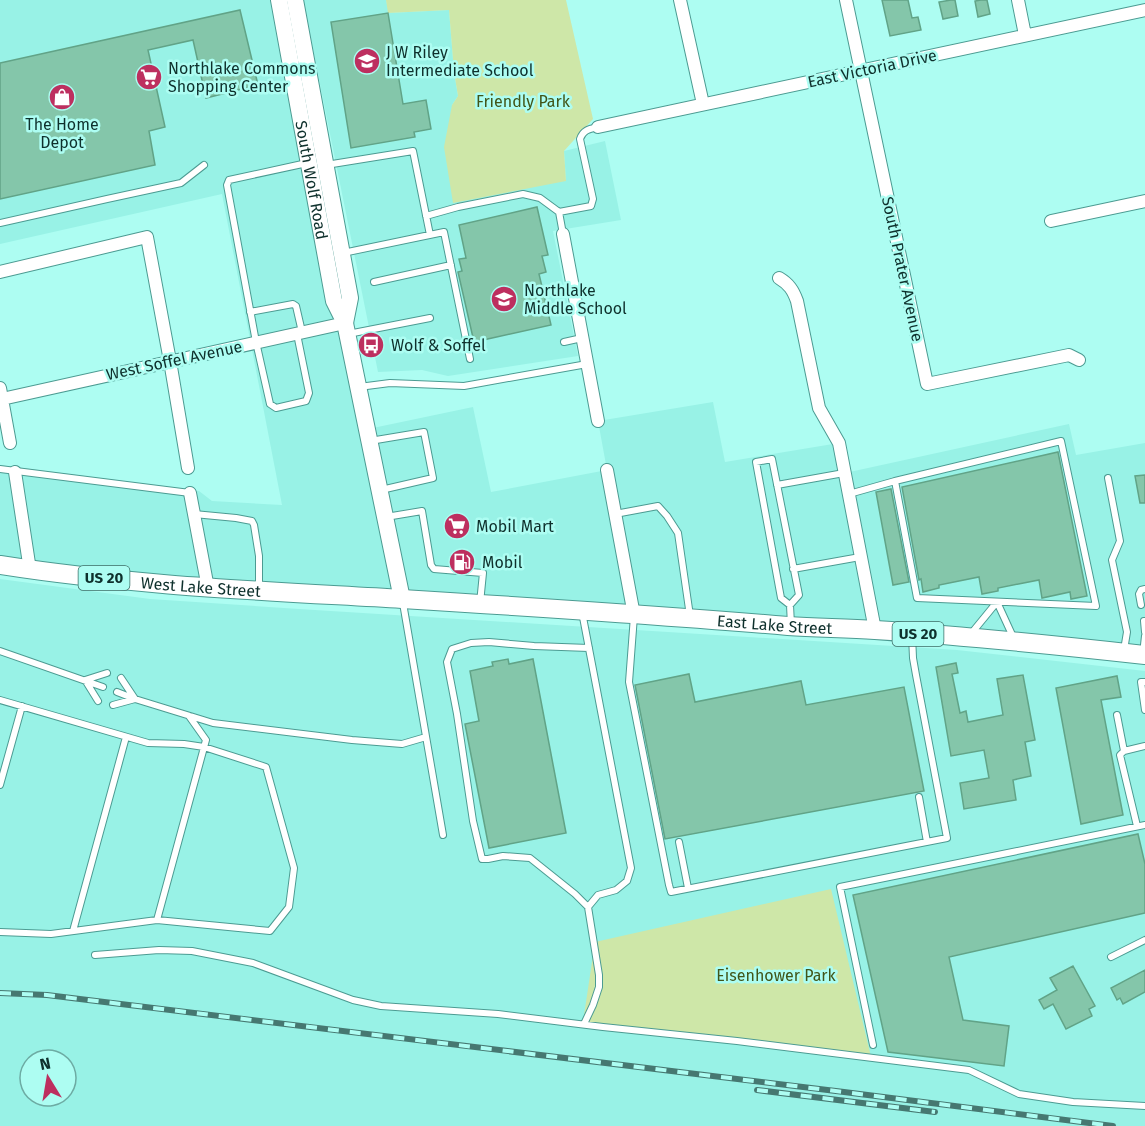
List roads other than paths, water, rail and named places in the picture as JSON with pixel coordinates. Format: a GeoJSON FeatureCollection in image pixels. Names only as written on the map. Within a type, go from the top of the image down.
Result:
{"type":"FeatureCollection","features":[{"type":"Feature","properties":{"kind":"main road","name":"South Wolf Road"},"geometry":{"type":"LineString","coordinates":[[279,0],[334,301],[347,328],[402,599]]}},
{"type":"Feature","properties":{"kind":"main road","name":"South Wolf Road"},"geometry":{"type":"LineString","coordinates":[[295,0],[350,298],[347,328]]}},
{"type":"Feature","properties":{"kind":"main road","name":"West Lake Street"},"geometry":{"type":"LineString","coordinates":[[0,565],[208,588],[402,599]]}},
{"type":"Feature","properties":{"kind":"main road","name":"East Lake Street"},"geometry":{"type":"LineString","coordinates":[[402,599],[875,630],[1144,655]]}},
{"type":"Feature","properties":{"kind":"street"},"geometry":{"type":"LineString","coordinates":[[680,0],[703,104]]}},
{"type":"Feature","properties":{"kind":"street","name":"South Prater Avenue"},"geometry":{"type":"LineString","coordinates":[[846,0],[927,384],[1069,355],[1079,360]]}},
{"type":"Feature","properties":{"kind":"street"},"geometry":{"type":"LineString","coordinates":[[1018,0],[1025,35]]}},
{"type":"Feature","properties":{"kind":"street","name":"East Victoria Drive"},"geometry":{"type":"LineString","coordinates":[[598,127],[1145,9]]}},
{"type":"Feature","properties":{"kind":"street"},"geometry":{"type":"LineString","coordinates":[[1051,221],[1145,201]]}},
{"type":"Feature","properties":{"kind":"street"},"geometry":{"type":"LineString","coordinates":[[563,234],[598,422]]}},
{"type":"Feature","properties":{"kind":"street"},"geometry":{"type":"LineString","coordinates":[[0,272],[147,237],[188,468]]}},
{"type":"Feature","properties":{"kind":"street"},"geometry":{"type":"LineString","coordinates":[[779,278],[788,283],[794,292],[819,408],[838,443],[875,630]]}},
{"type":"Feature","properties":{"kind":"street","name":"West Soffel Avenue"},"geometry":{"type":"LineString","coordinates":[[1,393],[170,361],[300,333],[347,328]]}},
{"type":"Feature","properties":{"kind":"street"},"geometry":{"type":"LineString","coordinates":[[1,393],[10,443]]}},
{"type":"Feature","properties":{"kind":"street"},"geometry":{"type":"LineString","coordinates":[[607,470],[634,615]]}},
{"type":"Feature","properties":{"kind":"street"},"geometry":{"type":"LineString","coordinates":[[15,472],[30,570]]}},
{"type":"Feature","properties":{"kind":"street"},"geometry":{"type":"LineString","coordinates":[[190,493],[208,588]]}},
{"type":"Feature","properties":{"kind":"lane"},"geometry":{"type":"LineString","coordinates":[[559,212],[591,206],[593,200],[580,139],[588,129],[598,127]]}},
{"type":"Feature","properties":{"kind":"lane"},"geometry":{"type":"LineString","coordinates":[[326,165],[412,151],[430,235]]}},
{"type":"Feature","properties":{"kind":"lane"},"geometry":{"type":"LineString","coordinates":[[250,312],[293,304],[296,306],[309,393],[306,401],[276,408],[270,404],[250,312],[227,185],[229,180],[309,163]]}},
{"type":"Feature","properties":{"kind":"lane"},"geometry":{"type":"LineString","coordinates":[[0,223],[181,183],[204,165]]}},
{"type":"Feature","properties":{"kind":"lane"},"geometry":{"type":"LineString","coordinates":[[426,216],[523,194],[540,198],[559,212],[563,234]]}},
{"type":"Feature","properties":{"kind":"lane"},"geometry":{"type":"LineString","coordinates":[[342,253],[444,232],[471,359]]}},
{"type":"Feature","properties":{"kind":"lane"},"geometry":{"type":"LineString","coordinates":[[374,282],[451,265]]}},
{"type":"Feature","properties":{"kind":"lane"},"geometry":{"type":"LineString","coordinates":[[347,328],[430,318]]}},
{"type":"Feature","properties":{"kind":"lane"},"geometry":{"type":"LineString","coordinates":[[564,342],[582,338]]}},
{"type":"Feature","properties":{"kind":"lane"},"geometry":{"type":"LineString","coordinates":[[359,387],[390,383],[464,386],[587,364]]}},
{"type":"Feature","properties":{"kind":"lane"},"geometry":{"type":"LineString","coordinates":[[370,441],[424,432],[433,478],[380,491]]}},
{"type":"Feature","properties":{"kind":"lane"},"geometry":{"type":"LineString","coordinates":[[848,494],[895,481],[1061,441],[1096,606],[917,598],[895,481]]}},
{"type":"Feature","properties":{"kind":"lane"},"geometry":{"type":"LineString","coordinates":[[790,605],[781,598],[756,462],[772,459],[799,595],[790,605],[791,626]]}},
{"type":"Feature","properties":{"kind":"lane"},"geometry":{"type":"LineString","coordinates":[[0,469],[190,493]]}},
{"type":"Feature","properties":{"kind":"lane"},"geometry":{"type":"LineString","coordinates":[[777,485],[844,473]]}},
{"type":"Feature","properties":{"kind":"lane"},"geometry":{"type":"LineString","coordinates":[[1108,478],[1120,541],[1112,560],[1127,632],[1123,653]]}},
{"type":"Feature","properties":{"kind":"lane"},"geometry":{"type":"LineString","coordinates":[[615,514],[658,506],[667,516],[678,533],[690,617]]}},
{"type":"Feature","properties":{"kind":"lane"},"geometry":{"type":"LineString","coordinates":[[386,517],[422,511],[431,566],[434,569],[483,573],[480,604]]}},
{"type":"Feature","properties":{"kind":"lane"},"geometry":{"type":"LineString","coordinates":[[194,514],[252,521],[259,556],[259,591]]}},
{"type":"Feature","properties":{"kind":"lane"},"geometry":{"type":"LineString","coordinates":[[793,569],[861,557]]}},
{"type":"Feature","properties":{"kind":"lane"},"geometry":{"type":"LineString","coordinates":[[1141,605],[1139,594],[1145,589]]}},
{"type":"Feature","properties":{"kind":"lane"},"geometry":{"type":"LineString","coordinates":[[402,599],[443,835]]}},
{"type":"Feature","properties":{"kind":"lane"},"geometry":{"type":"LineString","coordinates":[[967,638],[997,602]]}},
{"type":"Feature","properties":{"kind":"lane"},"geometry":{"type":"LineString","coordinates":[[997,602],[1016,642]]}},
{"type":"Feature","properties":{"kind":"lane"},"geometry":{"type":"LineString","coordinates":[[582,611],[631,868],[627,881],[616,890],[598,896],[588,907]]}},
{"type":"Feature","properties":{"kind":"lane"},"geometry":{"type":"LineString","coordinates":[[634,615],[629,682],[671,891],[947,838],[913,658],[912,633]]}},
{"type":"Feature","properties":{"kind":"lane"},"geometry":{"type":"LineString","coordinates":[[1144,621],[1144,655]]}},
{"type":"Feature","properties":{"kind":"lane"},"geometry":{"type":"LineString","coordinates":[[584,1024],[599,987],[588,907],[530,858],[503,856],[482,859],[473,821],[447,662],[452,649],[471,643],[589,648]]}},
{"type":"Feature","properties":{"kind":"lane"},"geometry":{"type":"LineString","coordinates":[[0,651],[103,687]]}},
{"type":"Feature","properties":{"kind":"lane"},"geometry":{"type":"LineString","coordinates":[[85,680],[106,673]]}},
{"type":"Feature","properties":{"kind":"lane"},"geometry":{"type":"LineString","coordinates":[[121,678],[135,699]]}},
{"type":"Feature","properties":{"kind":"lane"},"geometry":{"type":"LineString","coordinates":[[85,680],[98,701]]}},
{"type":"Feature","properties":{"kind":"lane"},"geometry":{"type":"LineString","coordinates":[[1145,682],[1142,682],[1145,710]]}},
{"type":"Feature","properties":{"kind":"lane"},"geometry":{"type":"LineString","coordinates":[[117,692],[213,723],[402,744],[426,737]]}},
{"type":"Feature","properties":{"kind":"lane"},"geometry":{"type":"LineString","coordinates":[[112,705],[135,699]]}},
{"type":"Feature","properties":{"kind":"lane"},"geometry":{"type":"LineString","coordinates":[[0,700],[148,743],[204,747],[266,767],[294,868],[290,907],[270,931],[157,920],[51,934],[0,932]]}},
{"type":"Feature","properties":{"kind":"lane"},"geometry":{"type":"LineString","coordinates":[[0,785],[22,706]]}},
{"type":"Feature","properties":{"kind":"lane"},"geometry":{"type":"LineString","coordinates":[[1117,715],[1124,751]]}},
{"type":"Feature","properties":{"kind":"lane"},"geometry":{"type":"LineString","coordinates":[[157,920],[206,740],[189,716]]}},
{"type":"Feature","properties":{"kind":"lane"},"geometry":{"type":"LineString","coordinates":[[73,931],[126,737]]}},
{"type":"Feature","properties":{"kind":"lane"},"geometry":{"type":"LineString","coordinates":[[1137,826],[1120,755],[1124,751],[1145,746]]}},
{"type":"Feature","properties":{"kind":"lane"},"geometry":{"type":"LineString","coordinates":[[919,797],[927,842]]}},
{"type":"Feature","properties":{"kind":"lane"},"geometry":{"type":"LineString","coordinates":[[873,1045],[840,887],[1145,825]]}},
{"type":"Feature","properties":{"kind":"lane"},"geometry":{"type":"LineString","coordinates":[[679,842],[688,888]]}},
{"type":"Feature","properties":{"kind":"lane"},"geometry":{"type":"LineString","coordinates":[[1111,957],[1145,940]]}},
{"type":"Feature","properties":{"kind":"lane"},"geometry":{"type":"LineString","coordinates":[[95,955],[159,950],[192,951],[253,963],[313,987],[381,1006],[498,1014],[969,1070],[1019,1094],[1073,1102],[1145,1106]]}},
{"type":"Feature","properties":{"kind":"railway"},"geometry":{"type":"LineString","coordinates":[[0,993],[47,995],[1113,1126]]}},
{"type":"Feature","properties":{"kind":"railway"},"geometry":{"type":"LineString","coordinates":[[757,1090],[935,1112]]}},
{"type":"Feature","properties":{"kind":"place","name":"J W Riley Intermediate School"},"geometry":{"type":"Point","coordinates":[367,61]}},
{"type":"Feature","properties":{"kind":"place","name":"Northlake Commons Shopping Center"},"geometry":{"type":"Point","coordinates":[149,77]}},
{"type":"Feature","properties":{"kind":"place","name":"The Home Depot"},"geometry":{"type":"Point","coordinates":[62,97]}},
{"type":"Feature","properties":{"kind":"place","name":"Northlake Middle School"},"geometry":{"type":"Point","coordinates":[504,299]}},
{"type":"Feature","properties":{"kind":"place","name":"Wolf & Soffel"},"geometry":{"type":"Point","coordinates":[371,345]}},
{"type":"Feature","properties":{"kind":"place","name":"Mobil Mart"},"geometry":{"type":"Point","coordinates":[457,526]}},
{"type":"Feature","properties":{"kind":"place","name":"Mobil"},"geometry":{"type":"Point","coordinates":[462,562]}},
{"type":"Feature","properties":{"kind":"park label","name":"Friendly Park"},"geometry":{"type":"Point","coordinates":[523,101]}},
{"type":"Feature","properties":{"kind":"park label","name":"Eisenhower Park"},"geometry":{"type":"Point","coordinates":[776,975]}}]}
